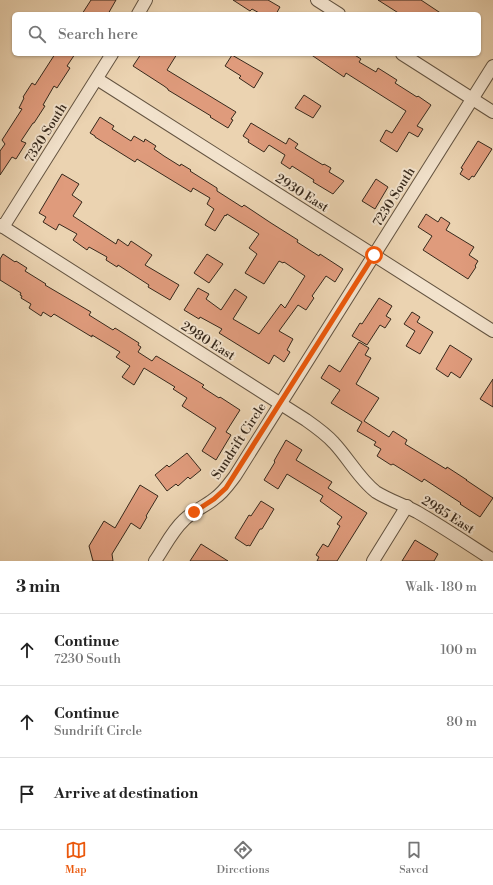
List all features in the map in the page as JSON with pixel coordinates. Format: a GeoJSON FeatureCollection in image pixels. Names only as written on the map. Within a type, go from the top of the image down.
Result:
{"type":"FeatureCollection","features":[{"type":"Feature","properties":{"kind":"street"},"geometry":{"type":"LineString","coordinates":[[139,12],[146,0]]}},
{"type":"Feature","properties":{"kind":"street"},"geometry":{"type":"LineString","coordinates":[[317,0],[336,12]]}},
{"type":"Feature","properties":{"kind":"street","name":"7320 South"},"geometry":{"type":"LineString","coordinates":[[2,226],[111,56]]}},
{"type":"Feature","properties":{"kind":"street"},"geometry":{"type":"LineString","coordinates":[[405,56],[493,112]]}},
{"type":"Feature","properties":{"kind":"street","name":"7230 South"},"geometry":{"type":"LineString","coordinates":[[280,403],[493,66]]}},
{"type":"Feature","properties":{"kind":"street","name":"2930 East"},"geometry":{"type":"LineString","coordinates":[[96,79],[493,331]]}},
{"type":"Feature","properties":{"kind":"street","name":"2980 East"},"geometry":{"type":"LineString","coordinates":[[2,226],[306,420],[329,438],[367,484],[376,492],[386,497]]}},
{"type":"Feature","properties":{"kind":"street","name":"Sundrift Circle"},"geometry":{"type":"LineString","coordinates":[[155,561],[183,521],[214,499],[226,488],[280,403]]}},
{"type":"Feature","properties":{"kind":"street","name":"2985 East"},"geometry":{"type":"LineString","coordinates":[[386,497],[407,506],[493,560]]}},
{"type":"Feature","properties":{"kind":"street"},"geometry":{"type":"LineString","coordinates":[[373,561],[407,506]]}},
{"type":"Feature","properties":{"kind":"building"},"geometry":{"type":"Polygon","coordinates":[[[91,0],[116,0],[109,12],[83,12],[91,0]]]}},
{"type":"Feature","properties":{"kind":"building"},"geometry":{"type":"Polygon","coordinates":[[[233,0],[268,0],[280,7],[277,12],[257,12],[252,9],[250,11],[233,0]]]}},
{"type":"Feature","properties":{"kind":"building"},"geometry":{"type":"Polygon","coordinates":[[[378,0],[421,0],[439,12],[397,12],[378,0]]]}},
{"type":"Feature","properties":{"kind":"building"},"geometry":{"type":"Polygon","coordinates":[[[54,56],[74,56],[67,66],[70,68],[57,88],[54,86],[43,105],[45,106],[21,141],[26,143],[16,159],[12,157],[0,175],[0,151],[5,144],[2,140],[22,109],[19,108],[24,98],[23,97],[32,83],[35,85],[54,56]]]}},
{"type":"Feature","properties":{"kind":"building"},"geometry":{"type":"Polygon","coordinates":[[[140,56],[176,56],[167,70],[236,112],[231,119],[233,120],[228,128],[133,66],[140,56]]]}},
{"type":"Feature","properties":{"kind":"building"},"geometry":{"type":"Polygon","coordinates":[[[231,56],[234,56],[263,73],[254,88],[239,78],[241,76],[225,66],[231,56]]]}},
{"type":"Feature","properties":{"kind":"building"},"geometry":{"type":"Polygon","coordinates":[[[313,56],[356,56],[361,59],[359,62],[376,72],[378,68],[397,80],[395,83],[431,105],[417,126],[423,129],[418,137],[409,132],[397,152],[380,141],[386,130],[392,133],[406,111],[346,73],[344,77],[313,56]]]}},
{"type":"Feature","properties":{"kind":"building"},"geometry":{"type":"Polygon","coordinates":[[[304,95],[321,106],[313,118],[295,108],[304,95]]]}},
{"type":"Feature","properties":{"kind":"building"},"geometry":{"type":"Polygon","coordinates":[[[100,117],[114,126],[112,129],[131,141],[134,136],[144,142],[145,139],[156,146],[154,149],[180,166],[181,164],[191,170],[190,171],[217,188],[217,191],[242,207],[244,205],[298,240],[297,242],[319,256],[320,254],[343,269],[335,282],[326,276],[312,296],[314,298],[306,310],[298,305],[279,331],[293,339],[287,350],[290,352],[284,362],[274,355],[269,364],[219,333],[222,329],[200,317],[199,319],[184,310],[198,288],[209,294],[206,299],[221,310],[235,289],[247,297],[233,319],[259,334],[281,304],[285,308],[305,276],[284,262],[279,261],[264,284],[245,273],[257,254],[249,248],[259,234],[227,214],[215,231],[205,225],[214,209],[207,204],[210,198],[193,188],[191,192],[137,159],[135,162],[95,137],[90,133],[100,117]]]}},
{"type":"Feature","properties":{"kind":"building"},"geometry":{"type":"Polygon","coordinates":[[[251,123],[286,144],[289,138],[298,144],[295,148],[323,165],[324,164],[331,168],[329,172],[344,181],[333,194],[313,182],[314,180],[292,166],[290,169],[281,163],[285,155],[269,145],[264,152],[248,142],[249,140],[243,136],[251,123]]]}},
{"type":"Feature","properties":{"kind":"building"},"geometry":{"type":"Polygon","coordinates":[[[478,141],[492,149],[474,177],[472,176],[469,180],[460,174],[463,169],[461,168],[478,141]]]}},
{"type":"Feature","properties":{"kind":"building"},"geometry":{"type":"Polygon","coordinates":[[[62,174],[79,184],[72,195],[82,202],[73,216],[116,244],[118,239],[128,246],[131,241],[152,255],[145,265],[179,285],[170,300],[148,287],[149,285],[118,265],[117,267],[106,260],[107,257],[89,247],[87,250],[73,240],[77,234],[59,224],[56,230],[43,222],[46,217],[39,213],[62,174]]]}},
{"type":"Feature","properties":{"kind":"building"},"geometry":{"type":"Polygon","coordinates":[[[376,179],[388,187],[375,209],[362,201],[376,179]]]}},
{"type":"Feature","properties":{"kind":"building"},"geometry":{"type":"Polygon","coordinates":[[[426,214],[438,222],[441,217],[450,223],[446,230],[474,247],[469,255],[478,261],[468,279],[423,250],[432,236],[418,227],[426,214]]]}},
{"type":"Feature","properties":{"kind":"building"},"geometry":{"type":"Polygon","coordinates":[[[3,254],[27,268],[25,271],[46,284],[45,285],[91,312],[89,315],[113,330],[115,328],[139,343],[138,345],[141,347],[138,352],[152,361],[156,356],[158,357],[204,385],[202,387],[240,410],[226,432],[231,435],[216,460],[202,451],[216,428],[182,406],[187,398],[173,389],[175,387],[144,368],[134,385],[122,377],[130,366],[116,357],[120,352],[54,314],[51,317],[43,312],[41,316],[29,308],[31,304],[21,298],[21,293],[0,280],[0,259],[3,254]]]}},
{"type":"Feature","properties":{"kind":"building"},"geometry":{"type":"Polygon","coordinates":[[[207,254],[223,264],[209,283],[194,273],[207,254]]]}},
{"type":"Feature","properties":{"kind":"building"},"geometry":{"type":"Polygon","coordinates":[[[379,298],[392,306],[386,316],[391,319],[385,328],[380,325],[367,345],[352,336],[360,323],[362,324],[379,298]]]}},
{"type":"Feature","properties":{"kind":"building"},"geometry":{"type":"Polygon","coordinates":[[[412,312],[420,317],[417,322],[433,332],[420,354],[406,346],[415,331],[404,324],[412,312]]]}},
{"type":"Feature","properties":{"kind":"building"},"geometry":{"type":"Polygon","coordinates":[[[359,342],[369,348],[365,355],[371,358],[356,384],[379,398],[364,421],[389,437],[393,431],[407,440],[405,444],[446,469],[447,467],[493,498],[480,517],[424,479],[422,482],[377,456],[381,449],[374,445],[376,442],[357,431],[362,422],[331,403],[340,390],[321,378],[329,365],[340,372],[359,342]]]}},
{"type":"Feature","properties":{"kind":"building"},"geometry":{"type":"Polygon","coordinates":[[[450,345],[472,359],[460,378],[451,372],[448,377],[436,369],[450,345]]]}},
{"type":"Feature","properties":{"kind":"building"},"geometry":{"type":"Polygon","coordinates":[[[493,379],[493,407],[480,399],[493,379]]]}},
{"type":"Feature","properties":{"kind":"building"},"geometry":{"type":"Polygon","coordinates":[[[286,440],[302,450],[296,460],[332,482],[328,488],[367,513],[337,561],[317,561],[319,557],[316,555],[323,544],[328,547],[340,526],[337,524],[342,517],[320,501],[323,496],[287,474],[278,489],[264,480],[286,440]]]}},
{"type":"Feature","properties":{"kind":"building"},"geometry":{"type":"Polygon","coordinates":[[[187,453],[201,470],[190,479],[188,477],[178,486],[176,484],[167,491],[155,475],[167,465],[169,467],[187,453]]]}},
{"type":"Feature","properties":{"kind":"building"},"geometry":{"type":"Polygon","coordinates":[[[140,485],[158,496],[140,529],[131,523],[112,554],[113,561],[93,561],[89,546],[104,521],[115,528],[140,485]]]}},
{"type":"Feature","properties":{"kind":"building"},"geometry":{"type":"Polygon","coordinates":[[[261,501],[274,509],[250,546],[247,546],[235,538],[249,515],[251,516],[261,501]]]}},
{"type":"Feature","properties":{"kind":"building"},"geometry":{"type":"Polygon","coordinates":[[[415,540],[438,554],[434,561],[402,561],[415,540]]]}},
{"type":"Feature","properties":{"kind":"building"},"geometry":{"type":"Polygon","coordinates":[[[201,544],[228,561],[190,561],[201,544]]]}},
{"type":"Feature","properties":{"kind":"route"},"geometry":{"type":"LineString","coordinates":[[194,512],[214,499],[226,488],[235,476],[374,255]]}}]}
